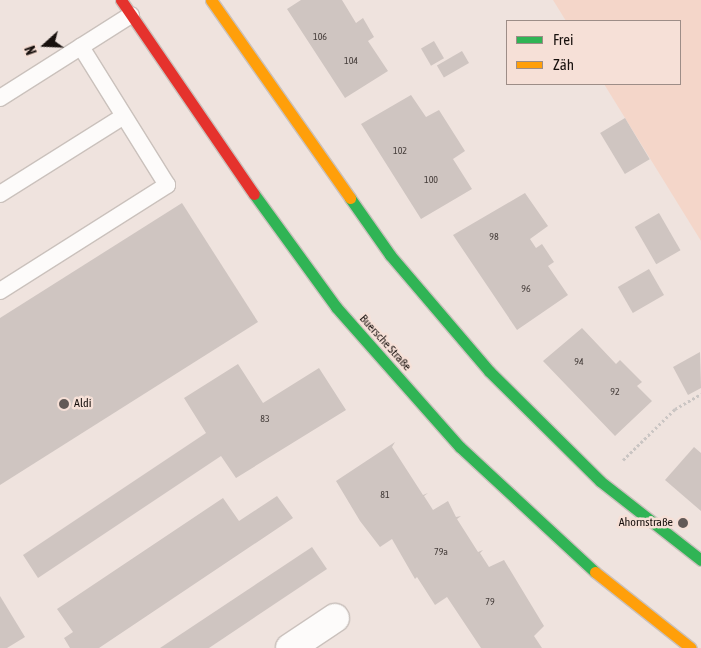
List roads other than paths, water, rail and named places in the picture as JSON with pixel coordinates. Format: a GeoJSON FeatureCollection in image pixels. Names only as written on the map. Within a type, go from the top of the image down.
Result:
{"type":"FeatureCollection","features":[{"type":"Feature","properties":{"kind":"main road","name":"Buersche Straße"},"geometry":{"type":"LineString","coordinates":[[121,0],[253,193],[349,322],[460,447],[606,582],[691,648]]}},
{"type":"Feature","properties":{"kind":"main road"},"geometry":{"type":"LineString","coordinates":[[211,0],[390,255],[490,371],[600,481],[701,560]]}},
{"type":"Feature","properties":{"kind":"street"},"geometry":{"type":"LineString","coordinates":[[290,648],[335,618]]}},
{"type":"Feature","properties":{"kind":"lane"},"geometry":{"type":"LineString","coordinates":[[0,98],[131,15]]}},
{"type":"Feature","properties":{"kind":"lane"},"geometry":{"type":"LineString","coordinates":[[0,290],[167,185],[81,47]]}},
{"type":"Feature","properties":{"kind":"lane"},"geometry":{"type":"LineString","coordinates":[[0,194],[124,116]]}},
{"type":"Feature","properties":{"kind":"place","name":"Aldi"},"geometry":{"type":"Point","coordinates":[64,404]}},
{"type":"Feature","properties":{"kind":"place","name":"Ahornstraße"},"geometry":{"type":"Point","coordinates":[683,523]}}]}
